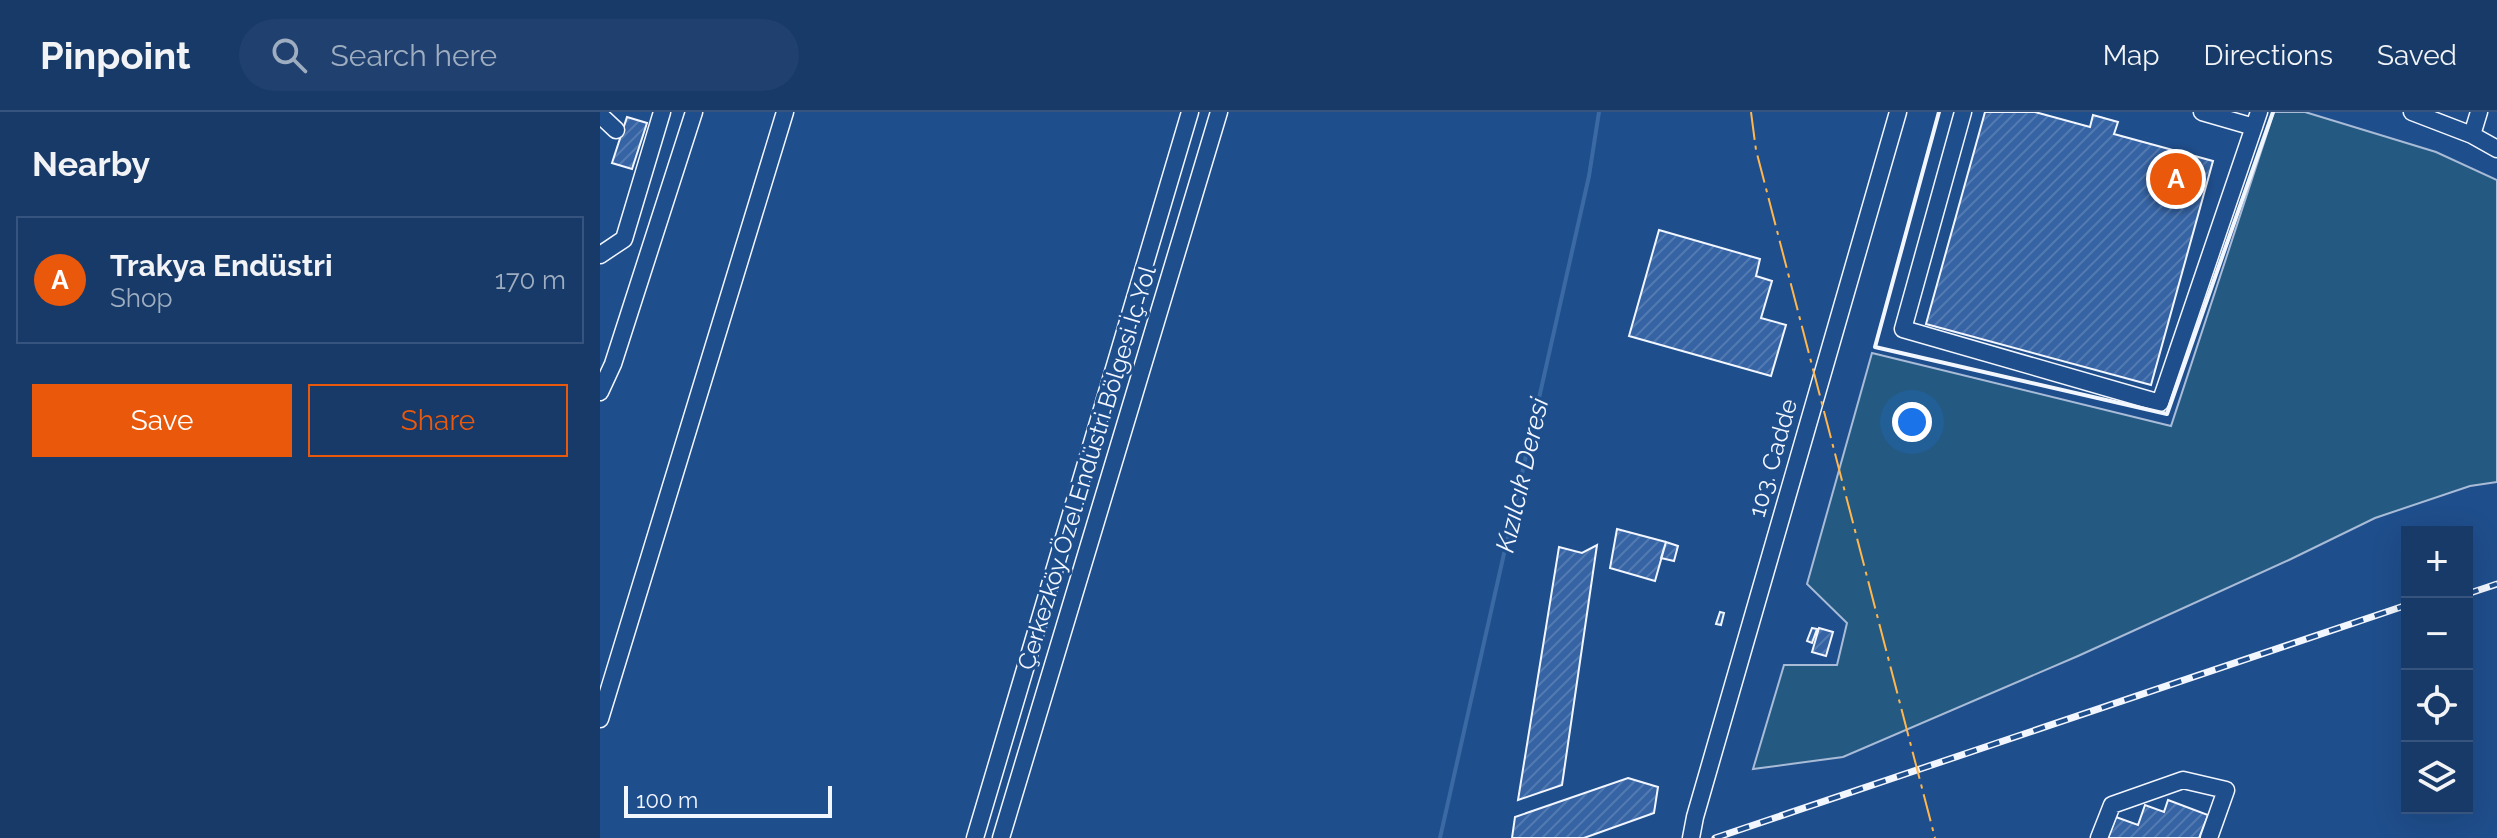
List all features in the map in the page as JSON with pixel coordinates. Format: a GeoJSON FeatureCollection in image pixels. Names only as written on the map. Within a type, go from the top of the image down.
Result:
{"type":"FeatureCollection","features":[{"type":"Feature","properties":{"kind":"street"},"geometry":{"type":"LineString","coordinates":[[600,255],[624,239],[662,112]]}},
{"type":"Feature","properties":{"kind":"street"},"geometry":{"type":"LineString","coordinates":[[600,392],[613,364],[694,112]]}},
{"type":"Feature","properties":{"kind":"street"},"geometry":{"type":"LineString","coordinates":[[600,719],[785,112]]}},
{"type":"Feature","properties":{"kind":"street","name":"Çerkezköy Özel Endüstri Bölgesi İç Yol"},"geometry":{"type":"LineString","coordinates":[[975,838],[1190,112]]}},
{"type":"Feature","properties":{"kind":"street","name":"Çerkezköy Özel Endüstri Bölgesi İç Yol"},"geometry":{"type":"LineString","coordinates":[[1001,838],[1219,112]]}},
{"type":"Feature","properties":{"kind":"street","name":"103. Cadde"},"geometry":{"type":"LineString","coordinates":[[1691,838],[1898,112]]}},
{"type":"Feature","properties":{"kind":"street"},"geometry":{"type":"LineString","coordinates":[[1963,112],[1903,329],[2160,403],[2257,120],[2202,112]]}},
{"type":"Feature","properties":{"kind":"street"},"geometry":{"type":"LineString","coordinates":[[2412,112],[2472,135],[2497,149]]}},
{"type":"Feature","properties":{"kind":"street"},"geometry":{"type":"LineString","coordinates":[[2472,135],[2479,112]]}},
{"type":"Feature","properties":{"kind":"street"},"geometry":{"type":"LineString","coordinates":[[600,115],[616,130]]}},
{"type":"Feature","properties":{"kind":"street"},"geometry":{"type":"LineString","coordinates":[[2099,838],[2112,805],[2183,780],[2226,790],[2209,838]]}},
{"type":"Feature","properties":{"kind":"shaded area"},"geometry":{"type":"Polygon","coordinates":[[[2274,112],[2305,112],[2436,152],[2497,180],[2497,482],[2470,486],[2375,518],[2078,656],[1843,757],[1753,769],[1784,665],[1837,665],[1847,623],[1807,584],[1872,353],[2171,426],[2274,112]]]}},
{"type":"Feature","properties":{"kind":"building"},"geometry":{"type":"Polygon","coordinates":[[[1985,112],[2035,112],[2090,127],[2093,115],[2118,122],[2114,134],[2213,161],[2151,385],[1926,324],[1985,112]]]}},
{"type":"Feature","properties":{"kind":"building"},"geometry":{"type":"Polygon","coordinates":[[[627,117],[647,123],[632,169],[612,163],[627,117]]]}},
{"type":"Feature","properties":{"kind":"building"},"geometry":{"type":"Polygon","coordinates":[[[1659,230],[1760,259],[1756,276],[1772,281],[1761,318],[1786,325],[1771,376],[1629,336],[1659,230]]]}},
{"type":"Feature","properties":{"kind":"building"},"geometry":{"type":"Polygon","coordinates":[[[1617,529],[1666,542],[1655,581],[1610,568],[1617,529]]]}},
{"type":"Feature","properties":{"kind":"building"},"geometry":{"type":"Polygon","coordinates":[[[1666,542],[1678,546],[1674,561],[1661,558],[1666,542]]]}},
{"type":"Feature","properties":{"kind":"building"},"geometry":{"type":"Polygon","coordinates":[[[1597,545],[1562,785],[1518,800],[1559,547],[1582,553],[1597,545]]]}},
{"type":"Feature","properties":{"kind":"building"},"geometry":{"type":"Polygon","coordinates":[[[1720,612],[1724,613],[1721,625],[1716,624],[1720,612]]]}},
{"type":"Feature","properties":{"kind":"building"},"geometry":{"type":"Polygon","coordinates":[[[1812,628],[1817,629],[1812,643],[1807,641],[1812,628]]]}},
{"type":"Feature","properties":{"kind":"building"},"geometry":{"type":"Polygon","coordinates":[[[1819,628],[1833,632],[1826,656],[1812,652],[1819,628]]]}},
{"type":"Feature","properties":{"kind":"building"},"geometry":{"type":"Polygon","coordinates":[[[1628,778],[1658,787],[1654,813],[1584,838],[1512,838],[1515,817],[1628,778]]]}},
{"type":"Feature","properties":{"kind":"building"},"geometry":{"type":"Polygon","coordinates":[[[2168,800],[2208,815],[2199,838],[2108,838],[2116,817],[2138,825],[2145,805],[2164,812],[2168,800]]]}},
{"type":"Feature","properties":{"kind":"waterway","name":"Kızılcık Deresi"},"geometry":{"type":"LineString","coordinates":[[1440,838],[1589,176],[1599,112]]}},
{"type":"Feature","properties":{"kind":"railway"},"geometry":{"type":"LineString","coordinates":[[2473,592],[2497,584]]}},
{"type":"Feature","properties":{"kind":"railway"},"geometry":{"type":"LineString","coordinates":[[1715,838],[2401,607]]}},
{"type":"Feature","properties":{"kind":"wall"},"geometry":{"type":"LineString","coordinates":[[1939,112],[1875,347],[2167,414],[2273,112]]}},
{"type":"Feature","properties":{"kind":"power"},"geometry":{"type":"LineString","coordinates":[[1751,112],[1756,150],[1935,838]]}},
{"type":"Feature","properties":{"kind":"place","name":"Trakya Endüstri"},"geometry":{"type":"Point","coordinates":[2176,179]}}]}
